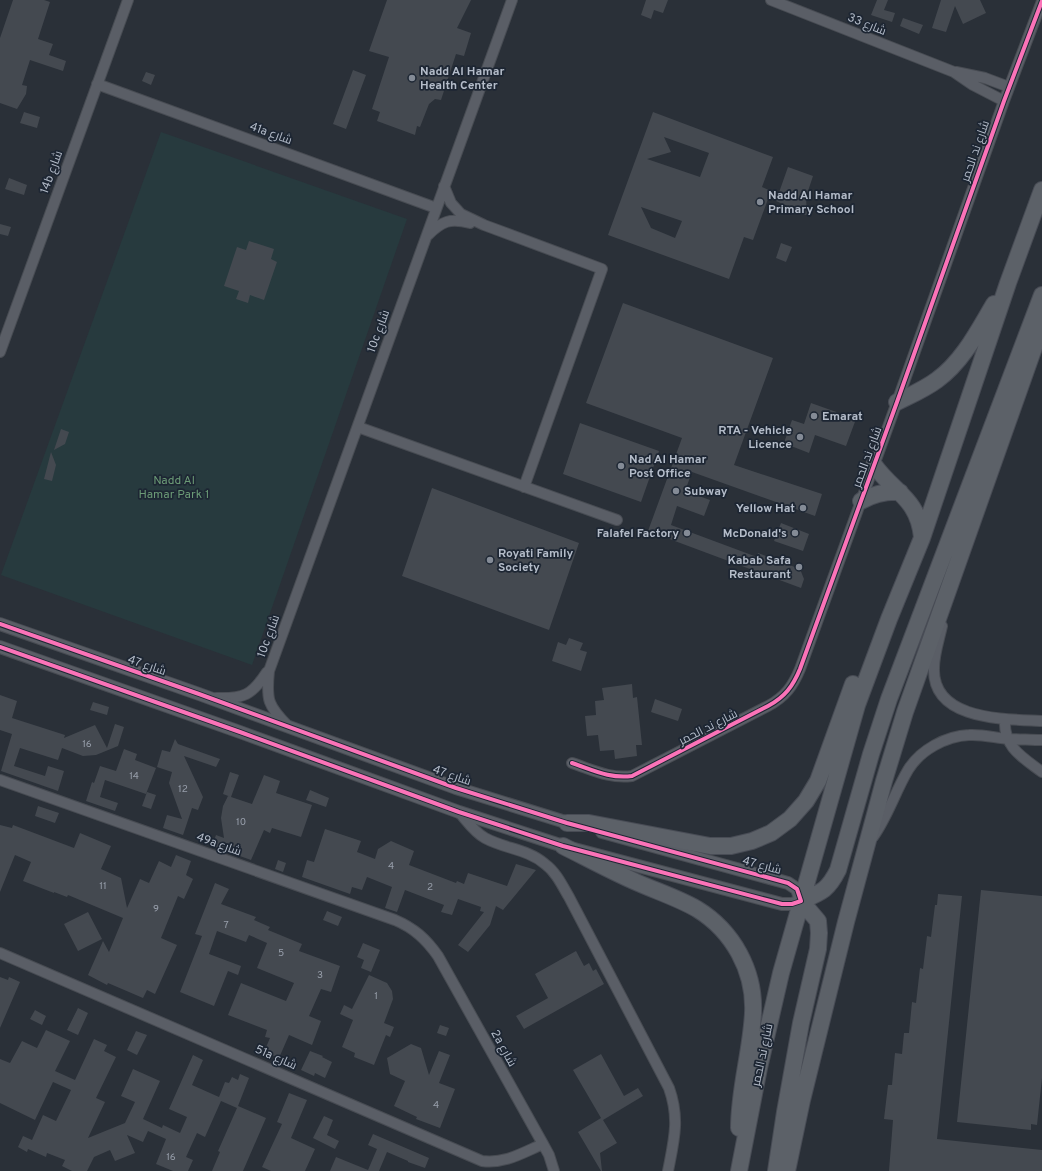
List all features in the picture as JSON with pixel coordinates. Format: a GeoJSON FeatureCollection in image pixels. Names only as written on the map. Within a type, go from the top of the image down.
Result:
{"type":"FeatureCollection","features":[{"type":"Feature","properties":{"kind":"main road","name":"شارع ند الحمر"},"geometry":{"type":"LineString","coordinates":[[739,1167],[769,1020],[857,705],[888,619],[922,538],[1008,283],[1042,190]]}},
{"type":"Feature","properties":{"kind":"main road"},"geometry":{"type":"LineString","coordinates":[[897,402],[938,379],[952,366],[965,351],[1008,283]]}},
{"type":"Feature","properties":{"kind":"main road"},"geometry":{"type":"LineString","coordinates":[[776,1171],[784,1112],[801,1023],[818,949],[818,922],[801,901],[824,890],[832,882],[838,870],[870,754],[889,699],[1042,295]]}},
{"type":"Feature","properties":{"kind":"main road"},"geometry":{"type":"LineString","coordinates":[[787,1171],[802,1100],[866,845],[905,712],[1042,325]]}},
{"type":"Feature","properties":{"kind":"main road"},"geometry":{"type":"LineString","coordinates":[[874,465],[886,480],[907,499],[916,512],[921,527],[922,538]]}},
{"type":"Feature","properties":{"kind":"main road"},"geometry":{"type":"LineString","coordinates":[[861,501],[880,493],[890,491],[900,492]]}},
{"type":"Feature","properties":{"kind":"main road"},"geometry":{"type":"LineString","coordinates":[[567,823],[588,823],[710,846],[731,846],[752,841],[771,832],[790,819],[806,801],[818,781],[871,637],[875,630],[888,619]]}},
{"type":"Feature","properties":{"kind":"main road"},"geometry":{"type":"LineString","coordinates":[[563,846],[620,875],[696,909],[711,919],[736,946],[747,972],[753,1013],[740,1104],[739,1167]]}},
{"type":"Feature","properties":{"kind":"street","name":"14b شارع"},"geometry":{"type":"LineString","coordinates":[[0,352],[128,0]]}},
{"type":"Feature","properties":{"kind":"street","name":"10c شارع"},"geometry":{"type":"LineString","coordinates":[[288,726],[273,709],[269,701],[267,692],[269,671],[512,0]]}},
{"type":"Feature","properties":{"kind":"street","name":"شارع 33"},"geometry":{"type":"LineString","coordinates":[[771,0],[954,72],[978,76],[1009,87]]}},
{"type":"Feature","properties":{"kind":"street","name":"شارع ند الحمر"},"geometry":{"type":"LineString","coordinates":[[572,763],[612,777],[622,778],[632,776],[779,700],[788,692],[795,681],[897,402],[1004,100],[1042,1]]}},
{"type":"Feature","properties":{"kind":"street","name":"شارع 33"},"geometry":{"type":"LineString","coordinates":[[954,72],[973,85],[1004,100]]}},
{"type":"Feature","properties":{"kind":"street","name":"41a شارع"},"geometry":{"type":"LineString","coordinates":[[97,84],[436,208]]}},
{"type":"Feature","properties":{"kind":"street"},"geometry":{"type":"LineString","coordinates":[[444,186],[451,203],[461,214],[484,225],[602,269],[524,487]]}},
{"type":"Feature","properties":{"kind":"street"},"geometry":{"type":"LineString","coordinates":[[425,238],[439,224],[447,221],[455,220],[484,225]]}},
{"type":"Feature","properties":{"kind":"street"},"geometry":{"type":"LineString","coordinates":[[358,427],[617,520]]}},
{"type":"Feature","properties":{"kind":"street"},"geometry":{"type":"LineString","coordinates":[[959,557],[935,657],[935,681],[939,692],[956,708],[977,714],[1005,719],[1042,721]]}},
{"type":"Feature","properties":{"kind":"street","name":"شارع 47"},"geometry":{"type":"LineString","coordinates":[[0,624],[209,697],[456,788],[567,823],[788,882],[797,889],[801,901]]}},
{"type":"Feature","properties":{"kind":"street"},"geometry":{"type":"LineString","coordinates":[[0,648],[459,812],[563,846],[782,904],[792,904],[801,901]]}},
{"type":"Feature","properties":{"kind":"street","name":"10c شارع"},"geometry":{"type":"LineString","coordinates":[[209,697],[229,699],[247,695],[254,690],[269,671]]}},
{"type":"Feature","properties":{"kind":"street"},"geometry":{"type":"LineString","coordinates":[[1005,719],[1008,739],[1016,751],[1042,772]]}},
{"type":"Feature","properties":{"kind":"street"},"geometry":{"type":"LineString","coordinates":[[866,845],[881,825],[909,769],[920,755],[935,745],[951,738],[969,735],[1008,739],[1042,740]]}},
{"type":"Feature","properties":{"kind":"street","name":"49a شارع"},"geometry":{"type":"LineString","coordinates":[[0,780],[395,920],[412,928],[426,940]]}},
{"type":"Feature","properties":{"kind":"street"},"geometry":{"type":"LineString","coordinates":[[459,812],[471,827],[485,838],[536,857],[546,864],[555,873],[569,896],[672,1095],[676,1115],[676,1129],[668,1171]]}},
{"type":"Feature","properties":{"kind":"street","name":"2a شارع"},"geometry":{"type":"LineString","coordinates":[[426,940],[438,956],[543,1144],[554,1171]]}},
{"type":"Feature","properties":{"kind":"street","name":"51a شارع"},"geometry":{"type":"LineString","coordinates":[[0,953],[482,1161],[503,1161],[543,1144]]}},
{"type":"Feature","properties":{"kind":"green space","name":"Nadd Al Hamar Park 1"},"geometry":{"type":"Polygon","coordinates":[[[161,132],[407,219],[252,665],[1,575],[161,132]]]}},
{"type":"Feature","properties":{"kind":"building"},"geometry":{"type":"Polygon","coordinates":[[[13,0],[44,0],[50,2],[38,39],[53,44],[49,55],[66,61],[63,71],[30,60],[22,85],[27,86],[26,94],[17,109],[0,103],[0,38],[13,0]]]}},
{"type":"Feature","properties":{"kind":"building","name":"Nadd Al Hamar Health Center"},"geometry":{"type":"Polygon","coordinates":[[[387,0],[471,0],[457,28],[471,33],[464,56],[456,54],[441,100],[435,99],[429,104],[420,127],[417,126],[415,135],[377,121],[380,112],[372,109],[389,57],[369,51],[387,0]]]}},
{"type":"Feature","properties":{"kind":"building"},"geometry":{"type":"Polygon","coordinates":[[[646,0],[668,0],[663,13],[654,10],[651,19],[641,15],[646,0]]]}},
{"type":"Feature","properties":{"kind":"building"},"geometry":{"type":"Polygon","coordinates":[[[877,0],[888,0],[884,10],[895,13],[892,22],[871,15],[877,0]]]}},
{"type":"Feature","properties":{"kind":"building"},"geometry":{"type":"Polygon","coordinates":[[[941,0],[980,0],[986,13],[963,24],[955,6],[946,32],[932,28],[941,0]]]}},
{"type":"Feature","properties":{"kind":"building"},"geometry":{"type":"Polygon","coordinates":[[[903,18],[923,25],[919,34],[900,26],[903,18]]]}},
{"type":"Feature","properties":{"kind":"building"},"geometry":{"type":"Polygon","coordinates":[[[353,70],[366,75],[346,129],[333,124],[353,70]]]}},
{"type":"Feature","properties":{"kind":"building"},"geometry":{"type":"Polygon","coordinates":[[[146,72],[155,75],[151,85],[142,81],[146,72]]]}},
{"type":"Feature","properties":{"kind":"building"},"geometry":{"type":"Polygon","coordinates":[[[24,112],[40,117],[37,128],[20,123],[24,112]]]}},
{"type":"Feature","properties":{"kind":"building"},"geometry":{"type":"Polygon","coordinates":[[[653,112],[773,157],[762,187],[771,191],[753,240],[744,237],[729,279],[608,235],[653,112]],[[664,137],[671,152],[647,159],[700,177],[709,153],[664,137]],[[641,207],[651,228],[675,238],[682,221],[641,207]]]}},
{"type":"Feature","properties":{"kind":"building"},"geometry":{"type":"Polygon","coordinates":[[[788,167],[813,176],[806,197],[807,215],[796,214],[796,210],[776,201],[788,167]]]}},
{"type":"Feature","properties":{"kind":"building"},"geometry":{"type":"Polygon","coordinates":[[[9,178],[27,185],[24,195],[5,189],[9,178]]]}},
{"type":"Feature","properties":{"kind":"building"},"geometry":{"type":"Polygon","coordinates":[[[0,224],[11,227],[8,236],[0,234],[0,224]]]}},
{"type":"Feature","properties":{"kind":"building"},"geometry":{"type":"Polygon","coordinates":[[[249,241],[274,249],[271,259],[277,262],[264,300],[250,295],[248,303],[236,299],[239,291],[224,286],[237,247],[246,250],[249,241]]]}},
{"type":"Feature","properties":{"kind":"building"},"geometry":{"type":"Polygon","coordinates":[[[781,243],[792,247],[786,262],[776,258],[781,243]]]}},
{"type":"Feature","properties":{"kind":"building"},"geometry":{"type":"Polygon","coordinates":[[[623,303],[773,358],[734,465],[822,494],[815,516],[692,472],[685,491],[710,500],[704,516],[677,506],[671,525],[757,557],[758,553],[800,569],[804,579],[801,588],[648,531],[682,438],[586,403],[623,303]]]}},
{"type":"Feature","properties":{"kind":"building"},"geometry":{"type":"Polygon","coordinates":[[[811,403],[856,419],[846,446],[815,435],[809,453],[786,444],[785,440],[792,420],[804,424],[811,403]]]}},
{"type":"Feature","properties":{"kind":"building","name":"Nad Al Hamar Post Office"},"geometry":{"type":"Polygon","coordinates":[[[580,423],[659,451],[641,502],[563,474],[580,423]]]}},
{"type":"Feature","properties":{"kind":"building"},"geometry":{"type":"Polygon","coordinates":[[[61,429],[69,432],[65,444],[54,450],[61,429]]]}},
{"type":"Feature","properties":{"kind":"building"},"geometry":{"type":"Polygon","coordinates":[[[51,452],[56,465],[52,481],[44,479],[51,452]]]}},
{"type":"Feature","properties":{"kind":"building","name":"Royati Family Society"},"geometry":{"type":"Polygon","coordinates":[[[432,488],[579,543],[549,630],[402,576],[432,488]]]}},
{"type":"Feature","properties":{"kind":"building"},"geometry":{"type":"Polygon","coordinates":[[[781,523],[809,534],[803,551],[774,541],[781,523]]]}},
{"type":"Feature","properties":{"kind":"building"},"geometry":{"type":"Polygon","coordinates":[[[569,638],[583,643],[580,650],[587,652],[581,671],[552,661],[558,642],[566,645],[569,638]]]}},
{"type":"Feature","properties":{"kind":"building"},"geometry":{"type":"Polygon","coordinates":[[[632,684],[633,698],[637,697],[642,745],[636,745],[637,756],[615,759],[614,750],[600,751],[598,735],[587,736],[585,716],[596,715],[595,701],[604,700],[602,688],[632,684]]]}},
{"type":"Feature","properties":{"kind":"building"},"geometry":{"type":"Polygon","coordinates":[[[0,695],[17,701],[12,718],[65,735],[64,738],[95,725],[107,748],[115,724],[124,727],[118,746],[96,755],[83,756],[62,748],[58,760],[20,748],[14,766],[45,776],[48,766],[64,771],[58,791],[1,771],[12,734],[0,730],[0,695]]]}},
{"type":"Feature","properties":{"kind":"building"},"geometry":{"type":"Polygon","coordinates":[[[655,699],[682,709],[678,721],[651,712],[655,699]]]}},
{"type":"Feature","properties":{"kind":"building"},"geometry":{"type":"Polygon","coordinates":[[[93,702],[109,707],[107,715],[90,710],[93,702]]]}},
{"type":"Feature","properties":{"kind":"building"},"geometry":{"type":"Polygon","coordinates":[[[175,739],[178,744],[220,759],[216,767],[184,756],[203,797],[198,810],[192,808],[183,835],[163,828],[167,815],[182,819],[169,783],[172,772],[157,767],[162,750],[170,752],[175,739]]]}},
{"type":"Feature","properties":{"kind":"building"},"geometry":{"type":"Polygon","coordinates":[[[124,749],[137,754],[135,760],[156,768],[146,794],[105,780],[100,797],[118,803],[115,811],[86,801],[92,782],[94,783],[100,766],[116,771],[124,749]]]}},
{"type":"Feature","properties":{"kind":"building"},"geometry":{"type":"Polygon","coordinates":[[[230,772],[239,775],[231,797],[223,794],[230,772]]]}},
{"type":"Feature","properties":{"kind":"building"},"geometry":{"type":"Polygon","coordinates":[[[264,775],[280,781],[276,793],[312,805],[301,837],[272,828],[270,833],[264,830],[251,860],[212,846],[216,835],[224,838],[221,818],[223,806],[228,796],[252,804],[264,775]]]}},
{"type":"Feature","properties":{"kind":"building"},"geometry":{"type":"Polygon","coordinates":[[[310,790],[329,798],[326,807],[306,800],[310,790]]]}},
{"type":"Feature","properties":{"kind":"building"},"geometry":{"type":"Polygon","coordinates":[[[147,792],[156,795],[151,809],[142,806],[147,792]]]}},
{"type":"Feature","properties":{"kind":"building"},"geometry":{"type":"Polygon","coordinates":[[[38,806],[59,813],[55,823],[35,816],[38,806]]]}},
{"type":"Feature","properties":{"kind":"building"},"geometry":{"type":"Polygon","coordinates":[[[0,825],[12,828],[13,825],[74,848],[80,833],[111,846],[101,869],[121,878],[127,908],[140,879],[149,883],[159,861],[171,867],[176,855],[191,861],[186,875],[193,879],[184,899],[178,896],[161,938],[177,945],[155,994],[147,990],[143,998],[108,983],[107,985],[88,975],[103,941],[109,952],[123,918],[68,895],[67,897],[54,893],[23,881],[31,862],[15,855],[0,892],[0,825]]]}},
{"type":"Feature","properties":{"kind":"building"},"geometry":{"type":"Polygon","coordinates":[[[325,829],[361,841],[357,852],[375,859],[378,849],[391,841],[414,851],[409,865],[456,883],[457,881],[464,884],[468,873],[507,886],[516,864],[536,870],[503,910],[496,906],[490,925],[468,952],[458,945],[484,912],[480,911],[481,907],[458,899],[452,915],[441,912],[444,905],[405,890],[397,912],[385,908],[392,887],[367,877],[362,890],[352,887],[350,894],[302,877],[307,860],[314,862],[325,829]]]}},
{"type":"Feature","properties":{"kind":"building"},"geometry":{"type":"Polygon","coordinates":[[[278,860],[286,863],[283,872],[275,869],[278,860]]]}},
{"type":"Feature","properties":{"kind":"building"},"geometry":{"type":"Polygon","coordinates":[[[215,883],[229,889],[221,904],[256,917],[254,920],[270,927],[268,930],[302,944],[299,951],[340,966],[331,992],[321,989],[309,1016],[321,1021],[312,1045],[289,1035],[279,1058],[264,1052],[270,1038],[265,1037],[267,1030],[228,1015],[241,983],[286,1001],[294,983],[257,968],[267,943],[249,935],[246,942],[217,931],[209,954],[241,966],[238,975],[228,971],[214,1006],[180,992],[202,936],[195,934],[215,883]]]}},
{"type":"Feature","properties":{"kind":"building"},"geometry":{"type":"Polygon","coordinates":[[[981,890],[1042,896],[1042,1078],[1037,1125],[1031,1124],[1031,1130],[957,1122],[981,890]]]}},
{"type":"Feature","properties":{"kind":"building"},"geometry":{"type":"Polygon","coordinates":[[[938,894],[962,896],[937,1139],[1042,1150],[1042,1171],[889,1171],[893,1120],[884,1119],[888,1085],[892,1085],[895,1053],[902,1054],[904,1033],[909,1033],[912,1002],[916,1003],[920,968],[923,969],[927,936],[931,937],[938,894]]]}},
{"type":"Feature","properties":{"kind":"building"},"geometry":{"type":"Polygon","coordinates":[[[327,911],[342,917],[338,926],[323,920],[327,911]]]}},
{"type":"Feature","properties":{"kind":"building"},"geometry":{"type":"Polygon","coordinates":[[[88,912],[102,939],[78,951],[64,924],[88,912]]]}},
{"type":"Feature","properties":{"kind":"building"},"geometry":{"type":"Polygon","coordinates":[[[363,943],[380,950],[371,972],[361,968],[364,960],[357,957],[363,943]]]}},
{"type":"Feature","properties":{"kind":"building"},"geometry":{"type":"Polygon","coordinates":[[[576,951],[584,966],[589,963],[593,971],[596,969],[604,984],[524,1029],[516,1016],[548,998],[535,974],[576,951]]]}},
{"type":"Feature","properties":{"kind":"building"},"geometry":{"type":"Polygon","coordinates":[[[369,975],[387,983],[392,991],[393,999],[384,1023],[394,1027],[390,1037],[386,1035],[374,1065],[354,1057],[355,1053],[342,1047],[353,1020],[340,1014],[344,1005],[352,1009],[369,975]]]}},
{"type":"Feature","properties":{"kind":"building"},"geometry":{"type":"Polygon","coordinates":[[[0,977],[8,980],[9,977],[20,982],[0,1028],[0,977]]]}},
{"type":"Feature","properties":{"kind":"building"},"geometry":{"type":"Polygon","coordinates":[[[78,1008],[88,1013],[78,1035],[67,1030],[78,1008]]]}},
{"type":"Feature","properties":{"kind":"building"},"geometry":{"type":"Polygon","coordinates":[[[35,1010],[46,1016],[42,1025],[30,1019],[35,1010]]]}},
{"type":"Feature","properties":{"kind":"building"},"geometry":{"type":"Polygon","coordinates":[[[440,1025],[449,1028],[446,1036],[437,1033],[440,1025]]]}},
{"type":"Feature","properties":{"kind":"building"},"geometry":{"type":"Polygon","coordinates":[[[46,1030],[70,1041],[55,1071],[75,1080],[94,1039],[107,1045],[104,1051],[116,1057],[96,1098],[105,1102],[88,1138],[125,1123],[135,1102],[121,1096],[133,1069],[160,1081],[143,1119],[162,1128],[163,1125],[180,1133],[187,1117],[169,1109],[193,1055],[203,1060],[192,1085],[219,1097],[225,1082],[229,1083],[232,1077],[238,1080],[240,1074],[249,1078],[238,1106],[266,1118],[243,1171],[212,1171],[220,1152],[218,1151],[237,1108],[221,1101],[205,1137],[197,1133],[186,1157],[193,1160],[188,1171],[173,1171],[156,1164],[166,1139],[148,1131],[143,1142],[127,1135],[135,1153],[115,1161],[110,1150],[94,1157],[87,1171],[72,1171],[62,1166],[65,1160],[47,1153],[46,1157],[28,1149],[27,1152],[18,1147],[23,1136],[32,1140],[43,1115],[56,1121],[71,1090],[53,1082],[35,1120],[0,1103],[0,1059],[10,1063],[22,1041],[37,1048],[46,1030]]]}},
{"type":"Feature","properties":{"kind":"building"},"geometry":{"type":"Polygon","coordinates":[[[136,1031],[147,1035],[137,1055],[127,1050],[136,1031]]]}},
{"type":"Feature","properties":{"kind":"building"},"geometry":{"type":"Polygon","coordinates":[[[411,1044],[421,1048],[429,1075],[439,1051],[450,1055],[439,1083],[455,1089],[440,1128],[416,1119],[417,1117],[394,1106],[405,1081],[390,1074],[387,1058],[411,1044]]]}},
{"type":"Feature","properties":{"kind":"building"},"geometry":{"type":"Polygon","coordinates":[[[310,1051],[323,1056],[322,1057],[332,1062],[325,1078],[315,1073],[314,1076],[301,1070],[310,1051]]]}},
{"type":"Feature","properties":{"kind":"building"},"geometry":{"type":"Polygon","coordinates":[[[601,1054],[624,1096],[638,1088],[643,1096],[603,1120],[617,1143],[600,1153],[602,1171],[578,1132],[601,1118],[573,1070],[601,1054]]]}},
{"type":"Feature","properties":{"kind":"building"},"geometry":{"type":"Polygon","coordinates":[[[289,1093],[307,1100],[291,1138],[315,1149],[305,1171],[271,1171],[262,1167],[282,1124],[277,1122],[289,1093]]]}},
{"type":"Feature","properties":{"kind":"building"},"geometry":{"type":"Polygon","coordinates":[[[324,1116],[333,1120],[327,1135],[339,1141],[335,1149],[313,1138],[324,1116]]]}},
{"type":"Feature","properties":{"kind":"building"},"geometry":{"type":"Polygon","coordinates":[[[373,1134],[429,1158],[425,1168],[387,1152],[379,1171],[330,1171],[336,1157],[368,1170],[377,1149],[368,1145],[373,1134]]]}},
{"type":"Feature","properties":{"kind":"cycle path"},"geometry":{"type":"LineString","coordinates":[[572,763],[609,775],[624,777],[632,776],[774,703],[784,695],[791,686],[800,669],[1004,101],[1042,1]]}},
{"type":"Feature","properties":{"kind":"cycle path"},"geometry":{"type":"LineString","coordinates":[[0,624],[199,694],[456,788],[567,823],[788,883],[797,889],[801,901],[792,904],[782,904],[563,846],[459,812],[0,647]]}},
{"type":"Feature","properties":{"kind":"place","name":"Nadd Al Hamar Health Center"},"geometry":{"type":"Point","coordinates":[412,78]}},
{"type":"Feature","properties":{"kind":"place","name":"Nadd Al Hamar Primary School"},"geometry":{"type":"Point","coordinates":[760,202]}},
{"type":"Feature","properties":{"kind":"place","name":"Emarat"},"geometry":{"type":"Point","coordinates":[814,416]}},
{"type":"Feature","properties":{"kind":"place","name":"RTA - Vehicle Licence"},"geometry":{"type":"Point","coordinates":[800,437]}},
{"type":"Feature","properties":{"kind":"place","name":"Nad Al Hamar Post Office"},"geometry":{"type":"Point","coordinates":[621,466]}},
{"type":"Feature","properties":{"kind":"place","name":"Subway"},"geometry":{"type":"Point","coordinates":[676,491]}},
{"type":"Feature","properties":{"kind":"place","name":"Yellow Hat"},"geometry":{"type":"Point","coordinates":[803,508]}},
{"type":"Feature","properties":{"kind":"place","name":"Falafel Factory"},"geometry":{"type":"Point","coordinates":[687,533]}},
{"type":"Feature","properties":{"kind":"place","name":"McDonald's"},"geometry":{"type":"Point","coordinates":[795,533]}},
{"type":"Feature","properties":{"kind":"place","name":"Royati Family Society"},"geometry":{"type":"Point","coordinates":[490,560]}},
{"type":"Feature","properties":{"kind":"place","name":"Kabab Safa Restaurant"},"geometry":{"type":"Point","coordinates":[799,567]}}]}
